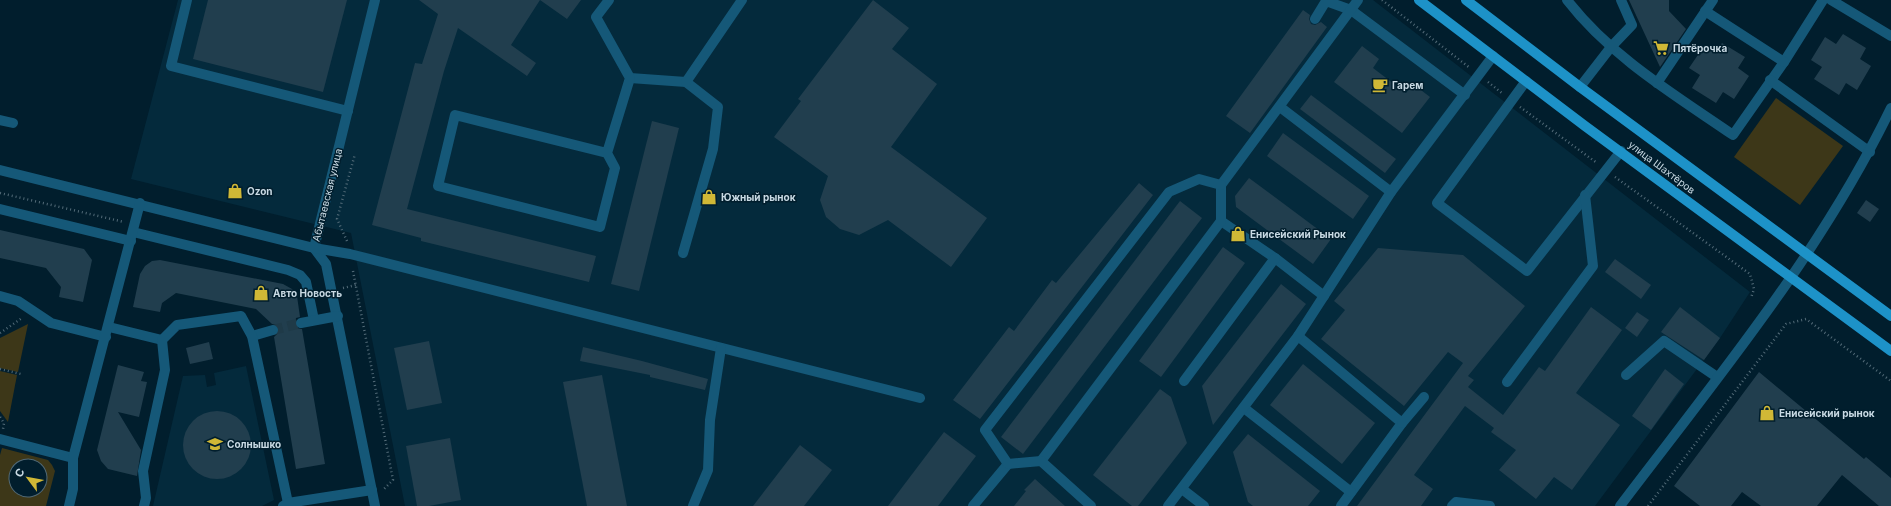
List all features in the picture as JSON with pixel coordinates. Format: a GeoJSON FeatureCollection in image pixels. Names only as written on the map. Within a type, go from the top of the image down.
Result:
{"type":"FeatureCollection","features":[{"type":"Feature","properties":{"kind":"main road","name":"улица Шахтёров"},"geometry":{"type":"LineString","coordinates":[[1419,0],[1891,351]]}},
{"type":"Feature","properties":{"kind":"main road","name":"улица Шахтёров"},"geometry":{"type":"LineString","coordinates":[[1466,0],[1580,87],[1806,255],[1891,316]]}},
{"type":"Feature","properties":{"kind":"street"},"geometry":{"type":"LineString","coordinates":[[187,0],[171,66],[348,111]]}},
{"type":"Feature","properties":{"kind":"street","name":"Абытаевская улица"},"geometry":{"type":"LineString","coordinates":[[375,0],[314,248],[326,264],[338,316],[375,506]]}},
{"type":"Feature","properties":{"kind":"street"},"geometry":{"type":"LineString","coordinates":[[607,153],[455,116],[438,186],[600,227],[615,168],[607,153],[630,78],[596,17],[609,0]]}},
{"type":"Feature","properties":{"kind":"street"},"geometry":{"type":"LineString","coordinates":[[686,82],[742,0]]}},
{"type":"Feature","properties":{"kind":"street"},"geometry":{"type":"LineString","coordinates":[[1041,461],[1221,221],[1221,185],[1280,108],[1358,0]]}},
{"type":"Feature","properties":{"kind":"street"},"geometry":{"type":"LineString","coordinates":[[1568,0],[1611,47],[1657,83],[1733,135],[1784,62],[1823,0]]}},
{"type":"Feature","properties":{"kind":"street"},"geometry":{"type":"LineString","coordinates":[[1580,87],[1611,47],[1632,25],[1620,0]]}},
{"type":"Feature","properties":{"kind":"street"},"geometry":{"type":"LineString","coordinates":[[1657,83],[1713,0]]}},
{"type":"Feature","properties":{"kind":"street"},"geometry":{"type":"LineString","coordinates":[[1831,0],[1891,36]]}},
{"type":"Feature","properties":{"kind":"street"},"geometry":{"type":"LineString","coordinates":[[1315,18],[1326,1],[1351,10],[1465,94]]}},
{"type":"Feature","properties":{"kind":"street"},"geometry":{"type":"LineString","coordinates":[[1705,12],[1784,62]]}},
{"type":"Feature","properties":{"kind":"street"},"geometry":{"type":"LineString","coordinates":[[1168,506],[1298,336],[1391,192],[1493,56]]}},
{"type":"Feature","properties":{"kind":"street"},"geometry":{"type":"LineString","coordinates":[[630,78],[686,82],[718,107],[713,149],[683,253]]}},
{"type":"Feature","properties":{"kind":"street"},"geometry":{"type":"LineString","coordinates":[[1770,80],[1870,152]]}},
{"type":"Feature","properties":{"kind":"street"},"geometry":{"type":"LineString","coordinates":[[1526,81],[1437,203],[1527,271],[1584,195],[1621,151]]}},
{"type":"Feature","properties":{"kind":"street"},"geometry":{"type":"LineString","coordinates":[[1280,108],[1391,192]]}},
{"type":"Feature","properties":{"kind":"street"},"geometry":{"type":"LineString","coordinates":[[1620,506],[1820,236],[1870,152],[1891,108]]}},
{"type":"Feature","properties":{"kind":"street"},"geometry":{"type":"LineString","coordinates":[[0,120],[12,123]]}},
{"type":"Feature","properties":{"kind":"street"},"geometry":{"type":"LineString","coordinates":[[0,170],[140,203],[314,248],[358,256],[920,398]]}},
{"type":"Feature","properties":{"kind":"street"},"geometry":{"type":"LineString","coordinates":[[1008,464],[985,430],[1170,192],[1198,178],[1221,185]]}},
{"type":"Feature","properties":{"kind":"street"},"geometry":{"type":"LineString","coordinates":[[1507,382],[1593,266],[1584,195]]}},
{"type":"Feature","properties":{"kind":"street"},"geometry":{"type":"LineString","coordinates":[[69,506],[73,489],[73,458],[140,203]]}},
{"type":"Feature","properties":{"kind":"street"},"geometry":{"type":"LineString","coordinates":[[0,209],[288,270],[300,275],[306,282],[314,320]]}},
{"type":"Feature","properties":{"kind":"street"},"geometry":{"type":"LineString","coordinates":[[1221,221],[1275,258],[1324,296]]}},
{"type":"Feature","properties":{"kind":"street"},"geometry":{"type":"LineString","coordinates":[[1184,381],[1275,258]]}},
{"type":"Feature","properties":{"kind":"street"},"geometry":{"type":"LineString","coordinates":[[0,296],[18,302],[51,323],[106,337]]}},
{"type":"Feature","properties":{"kind":"street"},"geometry":{"type":"LineString","coordinates":[[162,340],[177,325],[241,316],[252,336],[285,504],[372,490]]}},
{"type":"Feature","properties":{"kind":"street"},"geometry":{"type":"LineString","coordinates":[[301,323],[338,316]]}},
{"type":"Feature","properties":{"kind":"street"},"geometry":{"type":"LineString","coordinates":[[108,327],[162,340]]}},
{"type":"Feature","properties":{"kind":"street"},"geometry":{"type":"LineString","coordinates":[[252,336],[273,330]]}},
{"type":"Feature","properties":{"kind":"street"},"geometry":{"type":"LineString","coordinates":[[1298,336],[1402,424]]}},
{"type":"Feature","properties":{"kind":"street"},"geometry":{"type":"LineString","coordinates":[[144,506],[146,498],[143,471],[165,370],[162,340]]}},
{"type":"Feature","properties":{"kind":"street"},"geometry":{"type":"LineString","coordinates":[[1626,374],[1664,341],[1717,377]]}},
{"type":"Feature","properties":{"kind":"street"},"geometry":{"type":"LineString","coordinates":[[693,506],[708,470],[710,420],[721,348]]}},
{"type":"Feature","properties":{"kind":"street"},"geometry":{"type":"LineString","coordinates":[[1341,506],[1424,397]]}},
{"type":"Feature","properties":{"kind":"street"},"geometry":{"type":"LineString","coordinates":[[1244,408],[1351,492]]}},
{"type":"Feature","properties":{"kind":"street"},"geometry":{"type":"LineString","coordinates":[[0,439],[73,458]]}},
{"type":"Feature","properties":{"kind":"street"},"geometry":{"type":"LineString","coordinates":[[973,506],[1008,464],[1041,461],[1091,506]]}},
{"type":"Feature","properties":{"kind":"street"},"geometry":{"type":"LineString","coordinates":[[1182,489],[1204,506]]}},
{"type":"Feature","properties":{"kind":"street"},"geometry":{"type":"LineString","coordinates":[[1452,506],[1456,502],[1490,506]]}},
{"type":"Feature","properties":{"kind":"path"},"geometry":{"type":"LineString","coordinates":[[1382,0],[1511,100],[1605,170],[1750,274],[1754,289],[1751,298]]}},
{"type":"Feature","properties":{"kind":"path"},"geometry":{"type":"LineString","coordinates":[[347,241],[337,219],[355,154]]}},
{"type":"Feature","properties":{"kind":"path"},"geometry":{"type":"LineString","coordinates":[[353,271],[394,480],[383,489]]}},
{"type":"Feature","properties":{"kind":"path"},"geometry":{"type":"LineString","coordinates":[[343,288],[356,285]]}},
{"type":"Feature","properties":{"kind":"path"},"geometry":{"type":"LineString","coordinates":[[0,333],[22,320],[25,307]]}},
{"type":"Feature","properties":{"kind":"path"},"geometry":{"type":"LineString","coordinates":[[1648,506],[1786,324],[1806,319],[1891,381]]}},
{"type":"Feature","properties":{"kind":"path"},"geometry":{"type":"LineString","coordinates":[[0,369],[21,374]]}},
{"type":"Feature","properties":{"kind":"shaded area"},"geometry":{"type":"Polygon","coordinates":[[[178,0],[1373,0],[1750,292],[1720,338],[1595,506],[405,506],[351,233],[131,179],[178,0]]]}},
{"type":"Feature","properties":{"kind":"shaded area"},"geometry":{"type":"Polygon","coordinates":[[[1776,98],[1843,146],[1800,205],[1734,157],[1776,98]]]}},
{"type":"Feature","properties":{"kind":"shaded area"},"geometry":{"type":"Polygon","coordinates":[[[28,324],[18,372],[0,368],[0,338],[28,324]]]}},
{"type":"Feature","properties":{"kind":"shaded area","name":"Солнышко"},"geometry":{"type":"Polygon","coordinates":[[[246,366],[274,500],[262,506],[153,506],[183,376],[205,375],[207,387],[216,385],[214,373],[246,366]]]}},
{"type":"Feature","properties":{"kind":"shaded area"},"geometry":{"type":"Polygon","coordinates":[[[0,371],[17,375],[8,422],[0,411],[0,371]]]}},
{"type":"Feature","properties":{"kind":"shaded area"},"geometry":{"type":"Polygon","coordinates":[[[2,448],[40,458],[8,458],[8,498],[48,498],[48,460],[55,471],[46,506],[0,506],[0,455],[2,448]]]}},
{"type":"Feature","properties":{"kind":"building"},"geometry":{"type":"Polygon","coordinates":[[[208,0],[347,0],[323,92],[193,59],[208,0]]]}},
{"type":"Feature","properties":{"kind":"building"},"geometry":{"type":"Polygon","coordinates":[[[419,0],[540,0],[511,45],[536,63],[527,76],[458,28],[444,71],[407,209],[596,256],[589,282],[421,241],[421,238],[372,225],[415,63],[422,64],[438,14],[419,0]]]}},
{"type":"Feature","properties":{"kind":"building"},"geometry":{"type":"Polygon","coordinates":[[[540,0],[581,0],[567,19],[540,0]]]}},
{"type":"Feature","properties":{"kind":"building"},"geometry":{"type":"Polygon","coordinates":[[[873,0],[909,28],[892,49],[937,84],[891,147],[987,218],[951,267],[888,220],[859,235],[840,229],[826,217],[820,200],[828,176],[774,137],[801,101],[798,99],[873,0]]]}},
{"type":"Feature","properties":{"kind":"building"},"geometry":{"type":"Polygon","coordinates":[[[1629,0],[1669,0],[1669,11],[1686,29],[1660,67],[1629,0]]]}},
{"type":"Feature","properties":{"kind":"building"},"geometry":{"type":"Polygon","coordinates":[[[1303,10],[1310,15],[1309,19],[1311,24],[1315,25],[1321,22],[1327,27],[1250,133],[1226,116],[1303,10]]]}},
{"type":"Feature","properties":{"kind":"building"},"geometry":{"type":"Polygon","coordinates":[[[1843,34],[1866,48],[1860,59],[1871,66],[1857,90],[1846,83],[1839,95],[1814,79],[1822,67],[1811,60],[1825,37],[1836,44],[1843,34]]]}},
{"type":"Feature","properties":{"kind":"building"},"geometry":{"type":"Polygon","coordinates":[[[1722,43],[1745,57],[1738,68],[1749,76],[1734,99],[1723,92],[1716,103],[1692,88],[1700,75],[1689,68],[1704,46],[1715,53],[1722,43]]]}},
{"type":"Feature","properties":{"kind":"building"},"geometry":{"type":"Polygon","coordinates":[[[1362,46],[1379,59],[1373,68],[1406,93],[1413,84],[1430,97],[1402,133],[1334,82],[1362,46]]]}},
{"type":"Feature","properties":{"kind":"building"},"geometry":{"type":"Polygon","coordinates":[[[1311,95],[1396,159],[1385,173],[1300,109],[1311,95]]]}},
{"type":"Feature","properties":{"kind":"building"},"geometry":{"type":"Polygon","coordinates":[[[652,121],[679,128],[639,291],[611,284],[652,121]]]}},
{"type":"Feature","properties":{"kind":"building"},"geometry":{"type":"Polygon","coordinates":[[[1283,133],[1369,196],[1353,219],[1267,156],[1283,133]]]}},
{"type":"Feature","properties":{"kind":"building"},"geometry":{"type":"Polygon","coordinates":[[[1249,178],[1331,239],[1313,264],[1236,207],[1235,196],[1249,178]]]}},
{"type":"Feature","properties":{"kind":"building"},"geometry":{"type":"Polygon","coordinates":[[[1139,183],[1153,195],[980,419],[953,400],[1009,327],[1014,331],[1052,280],[1056,283],[1139,183]]]}},
{"type":"Feature","properties":{"kind":"building"},"geometry":{"type":"Polygon","coordinates":[[[1866,200],[1879,209],[1870,222],[1857,213],[1866,200]]]}},
{"type":"Feature","properties":{"kind":"building"},"geometry":{"type":"Polygon","coordinates":[[[1180,201],[1202,218],[1023,454],[1001,437],[1180,201]]]}},
{"type":"Feature","properties":{"kind":"building"},"geometry":{"type":"Polygon","coordinates":[[[0,230],[84,249],[92,260],[83,302],[59,297],[61,287],[46,268],[0,258],[0,230]]]}},
{"type":"Feature","properties":{"kind":"building"},"geometry":{"type":"Polygon","coordinates":[[[1223,247],[1245,263],[1161,377],[1139,361],[1223,247]]]}},
{"type":"Feature","properties":{"kind":"building"},"geometry":{"type":"Polygon","coordinates":[[[1378,248],[1463,255],[1525,306],[1468,376],[1474,380],[1468,387],[1503,415],[1539,367],[1545,371],[1591,307],[1622,330],[1576,393],[1620,425],[1572,490],[1554,477],[1536,499],[1499,470],[1516,450],[1491,432],[1494,428],[1465,406],[1414,475],[1433,489],[1421,506],[1357,506],[1463,363],[1448,352],[1404,406],[1321,339],[1345,310],[1334,301],[1378,248]]]}},
{"type":"Feature","properties":{"kind":"building"},"geometry":{"type":"Polygon","coordinates":[[[1615,259],[1651,285],[1641,299],[1605,272],[1615,259]]]}},
{"type":"Feature","properties":{"kind":"building"},"geometry":{"type":"Polygon","coordinates":[[[160,260],[283,284],[292,289],[297,296],[300,317],[296,318],[295,324],[296,328],[302,329],[325,464],[296,469],[274,337],[279,332],[277,325],[272,324],[256,309],[176,293],[162,303],[160,312],[133,307],[140,274],[145,266],[152,261],[160,260]]]}},
{"type":"Feature","properties":{"kind":"building"},"geometry":{"type":"Polygon","coordinates":[[[1281,284],[1306,304],[1213,425],[1202,386],[1281,284]]]}},
{"type":"Feature","properties":{"kind":"building"},"geometry":{"type":"Polygon","coordinates":[[[1680,307],[1720,338],[1704,360],[1661,332],[1680,307]]]}},
{"type":"Feature","properties":{"kind":"building"},"geometry":{"type":"Polygon","coordinates":[[[1637,312],[1649,320],[1637,337],[1625,328],[1637,312]]]}},
{"type":"Feature","properties":{"kind":"building"},"geometry":{"type":"Polygon","coordinates":[[[429,341],[442,403],[407,410],[394,348],[429,341]]]}},
{"type":"Feature","properties":{"kind":"building"},"geometry":{"type":"Polygon","coordinates":[[[209,342],[213,359],[190,364],[186,348],[209,342]]]}},
{"type":"Feature","properties":{"kind":"building"},"geometry":{"type":"Polygon","coordinates":[[[583,347],[708,379],[705,390],[650,377],[650,375],[580,361],[583,347]]]}},
{"type":"Feature","properties":{"kind":"building"},"geometry":{"type":"Polygon","coordinates":[[[1303,364],[1375,423],[1342,464],[1270,405],[1303,364]]]}},
{"type":"Feature","properties":{"kind":"building"},"geometry":{"type":"Polygon","coordinates":[[[118,365],[144,372],[141,381],[147,382],[139,417],[118,412],[141,450],[137,476],[108,469],[101,461],[97,450],[118,365]]]}},
{"type":"Feature","properties":{"kind":"building"},"geometry":{"type":"Polygon","coordinates":[[[1665,369],[1684,384],[1651,430],[1632,416],[1665,369]]]}},
{"type":"Feature","properties":{"kind":"building","name":"Енисейский рынок"},"geometry":{"type":"Polygon","coordinates":[[[1759,372],[1864,459],[1866,457],[1891,478],[1891,506],[1879,506],[1842,475],[1817,506],[1761,506],[1742,492],[1731,506],[1700,506],[1674,486],[1759,372]]]}},
{"type":"Feature","properties":{"kind":"building"},"geometry":{"type":"Polygon","coordinates":[[[602,375],[627,506],[587,506],[563,382],[602,375]]]}},
{"type":"Feature","properties":{"kind":"building"},"geometry":{"type":"Polygon","coordinates":[[[1160,389],[1171,397],[1187,443],[1138,506],[1132,506],[1093,475],[1160,389]]]}},
{"type":"Feature","properties":{"kind":"building"},"geometry":{"type":"Polygon","coordinates":[[[217,411],[230,414],[241,421],[248,432],[251,445],[248,458],[241,469],[230,476],[217,479],[204,476],[193,469],[186,458],[183,445],[186,432],[193,421],[204,414],[217,411]]]}},
{"type":"Feature","properties":{"kind":"building"},"geometry":{"type":"Polygon","coordinates":[[[944,432],[976,456],[938,506],[888,506],[944,432]]]}},
{"type":"Feature","properties":{"kind":"building"},"geometry":{"type":"Polygon","coordinates":[[[1248,434],[1320,491],[1308,506],[1253,506],[1248,502],[1233,452],[1248,434]]]}},
{"type":"Feature","properties":{"kind":"building"},"geometry":{"type":"Polygon","coordinates":[[[450,438],[461,500],[429,506],[417,506],[406,446],[450,438]]]}},
{"type":"Feature","properties":{"kind":"building"},"geometry":{"type":"Polygon","coordinates":[[[800,445],[832,470],[804,506],[753,506],[800,445]]]}},
{"type":"Feature","properties":{"kind":"building"},"geometry":{"type":"Polygon","coordinates":[[[1035,479],[1065,506],[1014,506],[1026,491],[1024,490],[1035,479]]]}},
{"type":"Feature","properties":{"kind":"tunnel"},"geometry":{"type":"LineString","coordinates":[[273,330],[301,323]]}},
{"type":"Feature","properties":{"kind":"place","name":"Пятёрочка"},"geometry":{"type":"Point","coordinates":[1661,48]}},
{"type":"Feature","properties":{"kind":"place","name":"Гарем"},"geometry":{"type":"Point","coordinates":[1380,85]}},
{"type":"Feature","properties":{"kind":"place","name":"Ozon"},"geometry":{"type":"Point","coordinates":[235,191]}},
{"type":"Feature","properties":{"kind":"place","name":"Южный рынок"},"geometry":{"type":"Point","coordinates":[709,197]}},
{"type":"Feature","properties":{"kind":"place","name":"Енисейский Рынок"},"geometry":{"type":"Point","coordinates":[1238,234]}},
{"type":"Feature","properties":{"kind":"place","name":"Авто Новость"},"geometry":{"type":"Point","coordinates":[261,293]}},
{"type":"Feature","properties":{"kind":"place","name":"Енисейский рынок"},"geometry":{"type":"Point","coordinates":[1767,413]}},
{"type":"Feature","properties":{"kind":"place","name":"Солнышко"},"geometry":{"type":"Point","coordinates":[215,444]}}]}
